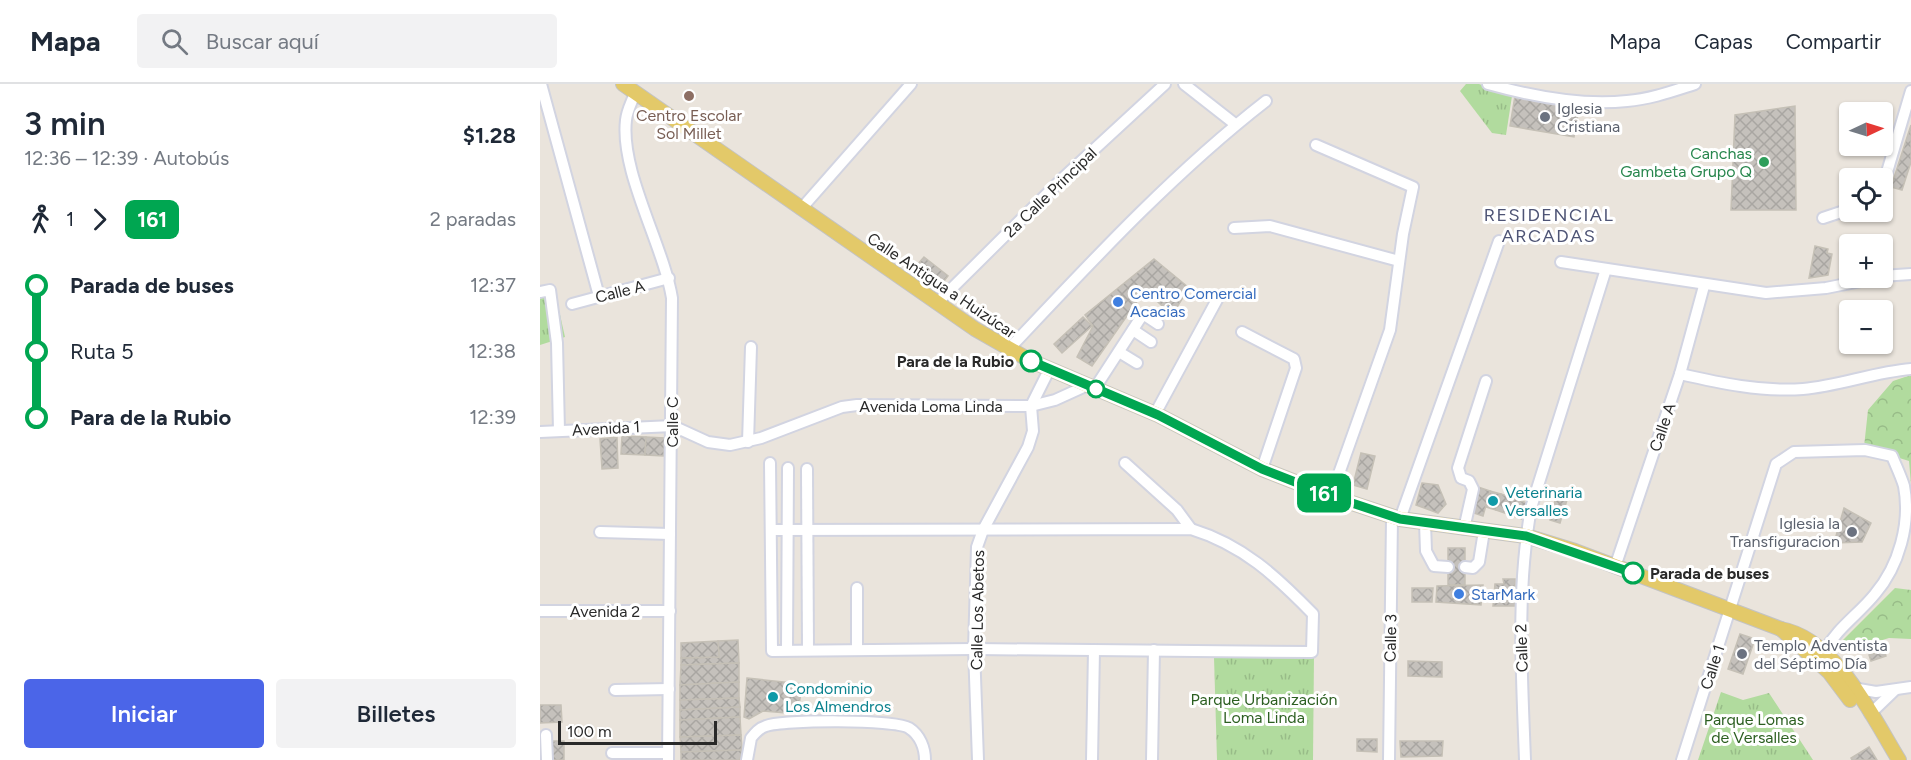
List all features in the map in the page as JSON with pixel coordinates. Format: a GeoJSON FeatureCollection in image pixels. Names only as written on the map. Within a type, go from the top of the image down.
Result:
{"type":"FeatureCollection","features":[{"type":"Feature","properties":{"kind":"main road","name":"Calle Antigua a Huizúcar"},"geometry":{"type":"LineString","coordinates":[[623,84],[937,303],[1008,350],[1049,370],[1155,414],[1262,469],[1331,496],[1396,518],[1526,536],[1732,608],[1781,629],[1796,631],[1824,652],[1853,688],[1899,760]]}},
{"type":"Feature","properties":{"kind":"main road","name":"Calle Antigua a Huizúcar"},"geometry":{"type":"LineString","coordinates":[[1781,629],[1791,640],[1816,659],[1841,686],[1889,760]]}},
{"type":"Feature","properties":{"kind":"street"},"geometry":{"type":"LineString","coordinates":[[541,84],[553,135],[599,296]]}},
{"type":"Feature","properties":{"kind":"street"},"geometry":{"type":"LineString","coordinates":[[801,209],[911,84]]}},
{"type":"Feature","properties":{"kind":"street","name":"2a Calle Principal"},"geometry":{"type":"LineString","coordinates":[[937,303],[1062,179],[1165,84]]}},
{"type":"Feature","properties":{"kind":"street"},"geometry":{"type":"LineString","coordinates":[[1184,84],[1235,124]]}},
{"type":"Feature","properties":{"kind":"street"},"geometry":{"type":"LineString","coordinates":[[1488,84],[1575,100],[1602,102],[1648,98],[1695,84]]}},
{"type":"Feature","properties":{"kind":"street"},"geometry":{"type":"LineString","coordinates":[[1888,168],[1911,91]]}},
{"type":"Feature","properties":{"kind":"street","name":"Calle C"},"geometry":{"type":"LineString","coordinates":[[635,93],[626,118],[627,143],[636,180],[669,278],[672,298],[673,426],[668,756]]}},
{"type":"Feature","properties":{"kind":"street"},"geometry":{"type":"LineString","coordinates":[[1008,350],[1109,242],[1235,124],[1266,101]]}},
{"type":"Feature","properties":{"kind":"street"},"geometry":{"type":"LineString","coordinates":[[1316,145],[1413,187],[1399,261],[1390,330],[1331,496]]}},
{"type":"Feature","properties":{"kind":"street"},"geometry":{"type":"LineString","coordinates":[[1823,218],[1839,213]]}},
{"type":"Feature","properties":{"kind":"street"},"geometry":{"type":"LineString","coordinates":[[1234,228],[1270,226],[1399,261]]}},
{"type":"Feature","properties":{"kind":"street","name":"Calle 3"},"geometry":{"type":"LineString","coordinates":[[1389,760],[1396,518],[1499,241]]}},
{"type":"Feature","properties":{"kind":"street"},"geometry":{"type":"LineString","coordinates":[[1561,262],[1704,286],[1766,293],[1797,292],[1839,285]]}},
{"type":"Feature","properties":{"kind":"street","name":"Calle 2"},"geometry":{"type":"LineString","coordinates":[[1525,760],[1520,614],[1530,508],[1606,269]]}},
{"type":"Feature","properties":{"kind":"street"},"geometry":{"type":"LineString","coordinates":[[1893,275],[1911,274]]}},
{"type":"Feature","properties":{"kind":"street","name":"Calle A"},"geometry":{"type":"LineString","coordinates":[[572,304],[669,278]]}},
{"type":"Feature","properties":{"kind":"street","name":"Calle A"},"geometry":{"type":"LineString","coordinates":[[1615,567],[1680,374],[1704,286]]}},
{"type":"Feature","properties":{"kind":"street"},"geometry":{"type":"LineString","coordinates":[[540,292],[550,290],[557,343],[559,430]]}},
{"type":"Feature","properties":{"kind":"street"},"geometry":{"type":"LineString","coordinates":[[1155,414],[1218,296]]}},
{"type":"Feature","properties":{"kind":"street"},"geometry":{"type":"LineString","coordinates":[[1092,387],[1119,352],[1143,314],[1158,324]]}},
{"type":"Feature","properties":{"kind":"street"},"geometry":{"type":"LineString","coordinates":[[1133,330],[1151,342]]}},
{"type":"Feature","properties":{"kind":"street"},"geometry":{"type":"LineString","coordinates":[[1242,332],[1294,359],[1296,368],[1262,469]]}},
{"type":"Feature","properties":{"kind":"street"},"geometry":{"type":"LineString","coordinates":[[748,442],[751,346]]}},
{"type":"Feature","properties":{"kind":"street"},"geometry":{"type":"LineString","coordinates":[[1119,352],[1137,363]]}},
{"type":"Feature","properties":{"kind":"street"},"geometry":{"type":"LineString","coordinates":[[1680,374],[1728,385],[1776,390],[1804,389],[1911,369]]}},
{"type":"Feature","properties":{"kind":"street","name":"Calle Los Abetos"},"geometry":{"type":"LineString","coordinates":[[978,760],[974,649],[977,547],[983,530],[1028,447],[1033,431],[1031,406],[1049,370]]}},
{"type":"Feature","properties":{"kind":"street"},"geometry":{"type":"LineString","coordinates":[[1464,529],[1473,489],[1469,481],[1461,478],[1458,468],[1486,381]]}},
{"type":"Feature","properties":{"kind":"street","name":"Avenida Loma Linda"},"geometry":{"type":"LineString","coordinates":[[673,426],[718,444],[730,445],[748,442],[849,406],[1031,406],[1092,387]]}},
{"type":"Feature","properties":{"kind":"street","name":"Avenida 1"},"geometry":{"type":"LineString","coordinates":[[540,432],[673,426]]}},
{"type":"Feature","properties":{"kind":"street"},"geometry":{"type":"LineString","coordinates":[[1732,608],[1776,464],[1794,452],[1865,450],[1892,456],[1904,487],[1908,521],[1893,567],[1875,594],[1831,638],[1824,652]]}},
{"type":"Feature","properties":{"kind":"street"},"geometry":{"type":"LineString","coordinates":[[1125,463],[1177,510],[1191,529]]}},
{"type":"Feature","properties":{"kind":"street"},"geometry":{"type":"LineString","coordinates":[[770,464],[772,651],[974,649],[1311,652],[1313,614],[1282,582],[1233,544],[1191,529],[771,530]]}},
{"type":"Feature","properties":{"kind":"street"},"geometry":{"type":"LineString","coordinates":[[787,650],[788,468]]}},
{"type":"Feature","properties":{"kind":"street"},"geometry":{"type":"LineString","coordinates":[[807,469],[808,650]]}},
{"type":"Feature","properties":{"kind":"street"},"geometry":{"type":"LineString","coordinates":[[1425,523],[1428,559],[1434,566],[1448,567]]}},
{"type":"Feature","properties":{"kind":"street"},"geometry":{"type":"LineString","coordinates":[[1465,567],[1473,568],[1479,562],[1484,531]]}},
{"type":"Feature","properties":{"kind":"street"},"geometry":{"type":"LineString","coordinates":[[600,532],[670,534]]}},
{"type":"Feature","properties":{"kind":"street"},"geometry":{"type":"LineString","coordinates":[[857,588],[857,650]]}},
{"type":"Feature","properties":{"kind":"street","name":"Calle 1"},"geometry":{"type":"LineString","coordinates":[[1682,760],[1732,608]]}},
{"type":"Feature","properties":{"kind":"street","name":"Avenida 2"},"geometry":{"type":"LineString","coordinates":[[540,611],[670,611]]}},
{"type":"Feature","properties":{"kind":"street"},"geometry":{"type":"LineString","coordinates":[[1810,640],[1831,638]]}},
{"type":"Feature","properties":{"kind":"street"},"geometry":{"type":"LineString","coordinates":[[1092,760],[1094,650]]}},
{"type":"Feature","properties":{"kind":"street"},"geometry":{"type":"LineString","coordinates":[[1152,760],[1154,651]]}},
{"type":"Feature","properties":{"kind":"street"},"geometry":{"type":"LineString","coordinates":[[1853,688],[1868,692],[1911,687]]}},
{"type":"Feature","properties":{"kind":"street"},"geometry":{"type":"LineString","coordinates":[[615,690],[669,688]]}},
{"type":"Feature","properties":{"kind":"street"},"geometry":{"type":"LineString","coordinates":[[1870,714],[1895,690]]}},
{"type":"Feature","properties":{"kind":"street"},"geometry":{"type":"LineString","coordinates":[[747,760],[751,738],[766,726],[873,722],[900,724],[909,728],[923,744],[925,760]]}},
{"type":"Feature","properties":{"kind":"street"},"geometry":{"type":"LineString","coordinates":[[546,735],[547,760]]}},
{"type":"Feature","properties":{"kind":"street"},"geometry":{"type":"LineString","coordinates":[[612,753],[668,756]]}},
{"type":"Feature","properties":{"kind":"green space"},"geometry":{"type":"Polygon","coordinates":[[[1466,84],[1479,84],[1512,96],[1506,135],[1492,133],[1460,91],[1466,84]]]}},
{"type":"Feature","properties":{"kind":"green space"},"geometry":{"type":"Polygon","coordinates":[[[554,288],[565,337],[540,345],[540,292],[554,288]]]}},
{"type":"Feature","properties":{"kind":"green space"},"geometry":{"type":"Polygon","coordinates":[[[1911,375],[1911,484],[1909,461],[1864,447],[1868,410],[1893,381],[1911,375]]]}},
{"type":"Feature","properties":{"kind":"green space"},"geometry":{"type":"Polygon","coordinates":[[[1895,588],[1911,590],[1911,639],[1889,638],[1850,650],[1843,640],[1895,588]]]}},
{"type":"Feature","properties":{"kind":"green space","name":"Parque Urbanización Loma Linda"},"geometry":{"type":"Polygon","coordinates":[[[1314,656],[1313,760],[1217,760],[1214,657],[1314,656]]]}},
{"type":"Feature","properties":{"kind":"green space","name":"Parque Lomas de Versalles"},"geometry":{"type":"Polygon","coordinates":[[[1721,692],[1743,700],[1769,693],[1813,760],[1698,760],[1721,692]]]}},
{"type":"Feature","properties":{"kind":"building","name":"Iglesia Cristiana"},"geometry":{"type":"Polygon","coordinates":[[[1515,96],[1579,108],[1574,137],[1510,126],[1515,96]]]}},
{"type":"Feature","properties":{"kind":"building","name":"Canchas Gambeta Grupo Q"},"geometry":{"type":"Polygon","coordinates":[[[1795,106],[1796,210],[1731,210],[1735,115],[1795,106]]]}},
{"type":"Feature","properties":{"kind":"building"},"geometry":{"type":"Polygon","coordinates":[[[1911,125],[1911,162],[1902,190],[1893,188],[1893,181],[1911,125]]]}},
{"type":"Feature","properties":{"kind":"building"},"geometry":{"type":"Polygon","coordinates":[[[1815,246],[1828,249],[1827,253],[1832,254],[1828,275],[1809,278],[1815,246]]]}},
{"type":"Feature","properties":{"kind":"building"},"geometry":{"type":"Polygon","coordinates":[[[924,257],[948,276],[941,285],[917,265],[924,257]]]}},
{"type":"Feature","properties":{"kind":"building","name":"Centro Comercial Acacias"},"geometry":{"type":"Polygon","coordinates":[[[1154,259],[1189,288],[1172,315],[1145,290],[1092,366],[1077,357],[1093,326],[1085,315],[1154,259]]]}},
{"type":"Feature","properties":{"kind":"building"},"geometry":{"type":"Polygon","coordinates":[[[1083,317],[1092,326],[1062,353],[1054,344],[1083,317]]]}},
{"type":"Feature","properties":{"kind":"building"},"geometry":{"type":"Polygon","coordinates":[[[622,436],[646,437],[645,455],[621,454],[622,436]]]}},
{"type":"Feature","properties":{"kind":"building"},"geometry":{"type":"Polygon","coordinates":[[[617,437],[618,468],[602,469],[600,439],[617,437]]]}},
{"type":"Feature","properties":{"kind":"building"},"geometry":{"type":"Polygon","coordinates":[[[646,437],[665,438],[664,456],[645,455],[646,437]]]}},
{"type":"Feature","properties":{"kind":"building"},"geometry":{"type":"Polygon","coordinates":[[[1361,453],[1375,456],[1367,489],[1353,485],[1361,453]]]}},
{"type":"Feature","properties":{"kind":"building"},"geometry":{"type":"Polygon","coordinates":[[[1422,483],[1438,485],[1446,504],[1438,513],[1416,505],[1422,483]]]}},
{"type":"Feature","properties":{"kind":"building"},"geometry":{"type":"Polygon","coordinates":[[[1478,487],[1490,491],[1483,516],[1471,512],[1478,487]]]}},
{"type":"Feature","properties":{"kind":"building","name":"Veterinaria Versalles"},"geometry":{"type":"Polygon","coordinates":[[[1490,491],[1501,494],[1496,510],[1486,507],[1490,491]]]}},
{"type":"Feature","properties":{"kind":"building"},"geometry":{"type":"Polygon","coordinates":[[[1501,494],[1527,503],[1522,519],[1496,510],[1501,494]]]}},
{"type":"Feature","properties":{"kind":"building"},"geometry":{"type":"Polygon","coordinates":[[[1556,497],[1567,500],[1560,523],[1550,520],[1556,497]]]}},
{"type":"Feature","properties":{"kind":"building","name":"Iglesia la Transfiguracion"},"geometry":{"type":"Polygon","coordinates":[[[1844,508],[1871,523],[1862,542],[1834,543],[1844,508]]]}},
{"type":"Feature","properties":{"kind":"building"},"geometry":{"type":"Polygon","coordinates":[[[1448,548],[1465,548],[1465,585],[1448,585],[1448,548]]]}},
{"type":"Feature","properties":{"kind":"building"},"geometry":{"type":"Polygon","coordinates":[[[1503,579],[1515,579],[1515,606],[1493,606],[1495,584],[1504,584],[1503,579]]]}},
{"type":"Feature","properties":{"kind":"building","name":"StarMark"},"geometry":{"type":"Polygon","coordinates":[[[1483,585],[1481,605],[1436,602],[1437,586],[1483,585]]]}},
{"type":"Feature","properties":{"kind":"building"},"geometry":{"type":"Polygon","coordinates":[[[1412,588],[1433,588],[1432,602],[1412,602],[1412,588]]]}},
{"type":"Feature","properties":{"kind":"building","name":"Templo Adventista del Séptimo Día"},"geometry":{"type":"Polygon","coordinates":[[[1740,634],[1755,639],[1743,674],[1728,669],[1740,634]]]}},
{"type":"Feature","properties":{"kind":"building"},"geometry":{"type":"Polygon","coordinates":[[[738,640],[739,663],[681,665],[681,658],[719,657],[718,641],[738,640]]]}},
{"type":"Feature","properties":{"kind":"building"},"geometry":{"type":"Polygon","coordinates":[[[718,641],[719,657],[681,658],[681,643],[718,641]]]}},
{"type":"Feature","properties":{"kind":"building"},"geometry":{"type":"Polygon","coordinates":[[[1884,649],[1886,656],[1871,661],[1869,655],[1884,649]]]}},
{"type":"Feature","properties":{"kind":"building"},"geometry":{"type":"Polygon","coordinates":[[[1408,661],[1442,662],[1442,677],[1408,676],[1408,661]]]}},
{"type":"Feature","properties":{"kind":"building"},"geometry":{"type":"Polygon","coordinates":[[[739,663],[739,682],[680,685],[681,665],[739,663]]]}},
{"type":"Feature","properties":{"kind":"building","name":"Condominio Los Almendros"},"geometry":{"type":"Polygon","coordinates":[[[747,678],[802,684],[798,714],[763,711],[749,719],[744,717],[747,678]]]}},
{"type":"Feature","properties":{"kind":"building"},"geometry":{"type":"Polygon","coordinates":[[[739,682],[739,698],[680,700],[680,685],[739,682]]]}},
{"type":"Feature","properties":{"kind":"building"},"geometry":{"type":"Polygon","coordinates":[[[739,698],[740,707],[680,710],[680,700],[739,698]]]}},
{"type":"Feature","properties":{"kind":"building"},"geometry":{"type":"Polygon","coordinates":[[[540,705],[561,705],[562,722],[540,723],[540,705]]]}},
{"type":"Feature","properties":{"kind":"building"},"geometry":{"type":"Polygon","coordinates":[[[740,707],[740,717],[680,720],[680,710],[740,707]]]}},
{"type":"Feature","properties":{"kind":"building"},"geometry":{"type":"Polygon","coordinates":[[[740,717],[741,735],[680,737],[680,720],[740,717]]]}},
{"type":"Feature","properties":{"kind":"building"},"geometry":{"type":"Polygon","coordinates":[[[741,735],[742,750],[681,752],[680,737],[741,735]]]}},
{"type":"Feature","properties":{"kind":"building"},"geometry":{"type":"Polygon","coordinates":[[[1357,739],[1377,739],[1377,752],[1357,751],[1357,739]]]}},
{"type":"Feature","properties":{"kind":"building"},"geometry":{"type":"Polygon","coordinates":[[[550,741],[564,741],[564,760],[551,760],[550,741]]]}},
{"type":"Feature","properties":{"kind":"building"},"geometry":{"type":"Polygon","coordinates":[[[1400,741],[1443,741],[1442,756],[1401,757],[1400,741]]]}},
{"type":"Feature","properties":{"kind":"building"},"geometry":{"type":"Polygon","coordinates":[[[1869,747],[1877,760],[1852,760],[1851,758],[1869,747]]]}},
{"type":"Feature","properties":{"kind":"building"},"geometry":{"type":"Polygon","coordinates":[[[742,750],[740,760],[681,760],[681,752],[742,750]]]}},
{"type":"Feature","properties":{"kind":"bus line","name":"161"},"geometry":{"type":"LineString","coordinates":[[1031,361],[1158,415],[1262,469],[1331,496],[1400,519],[1526,536],[1575,551],[1633,573]]}},
{"type":"Feature","properties":{"kind":"place","name":"Centro Escolar Sol Millet"},"geometry":{"type":"Point","coordinates":[689,96]}},
{"type":"Feature","properties":{"kind":"place","name":"Iglesia Cristiana"},"geometry":{"type":"Point","coordinates":[1545,117]}},
{"type":"Feature","properties":{"kind":"place","name":"Canchas Gambeta Grupo Q"},"geometry":{"type":"Point","coordinates":[1764,162]}},
{"type":"Feature","properties":{"kind":"place","name":"Centro Comercial Acacias"},"geometry":{"type":"Point","coordinates":[1118,302]}},
{"type":"Feature","properties":{"kind":"place","name":"Para de la Rubio"},"geometry":{"type":"Point","coordinates":[1031,361]}},
{"type":"Feature","properties":{"kind":"place","name":"Veterinaria Versalles"},"geometry":{"type":"Point","coordinates":[1493,501]}},
{"type":"Feature","properties":{"kind":"place","name":"Iglesia la Transfiguracion"},"geometry":{"type":"Point","coordinates":[1852,532]}},
{"type":"Feature","properties":{"kind":"place","name":"Parada de buses"},"geometry":{"type":"Point","coordinates":[1633,573]}},
{"type":"Feature","properties":{"kind":"place","name":"StarMark"},"geometry":{"type":"Point","coordinates":[1459,594]}},
{"type":"Feature","properties":{"kind":"place","name":"Templo Adventista del Séptimo Día"},"geometry":{"type":"Point","coordinates":[1742,654]}},
{"type":"Feature","properties":{"kind":"place","name":"Condominio Los Almendros"},"geometry":{"type":"Point","coordinates":[773,697]}},
{"type":"Feature","properties":{"kind":"district","name":"RESIDENCIAL ARCADAS"},"geometry":{"type":"Point","coordinates":[1549,225]}}]}
